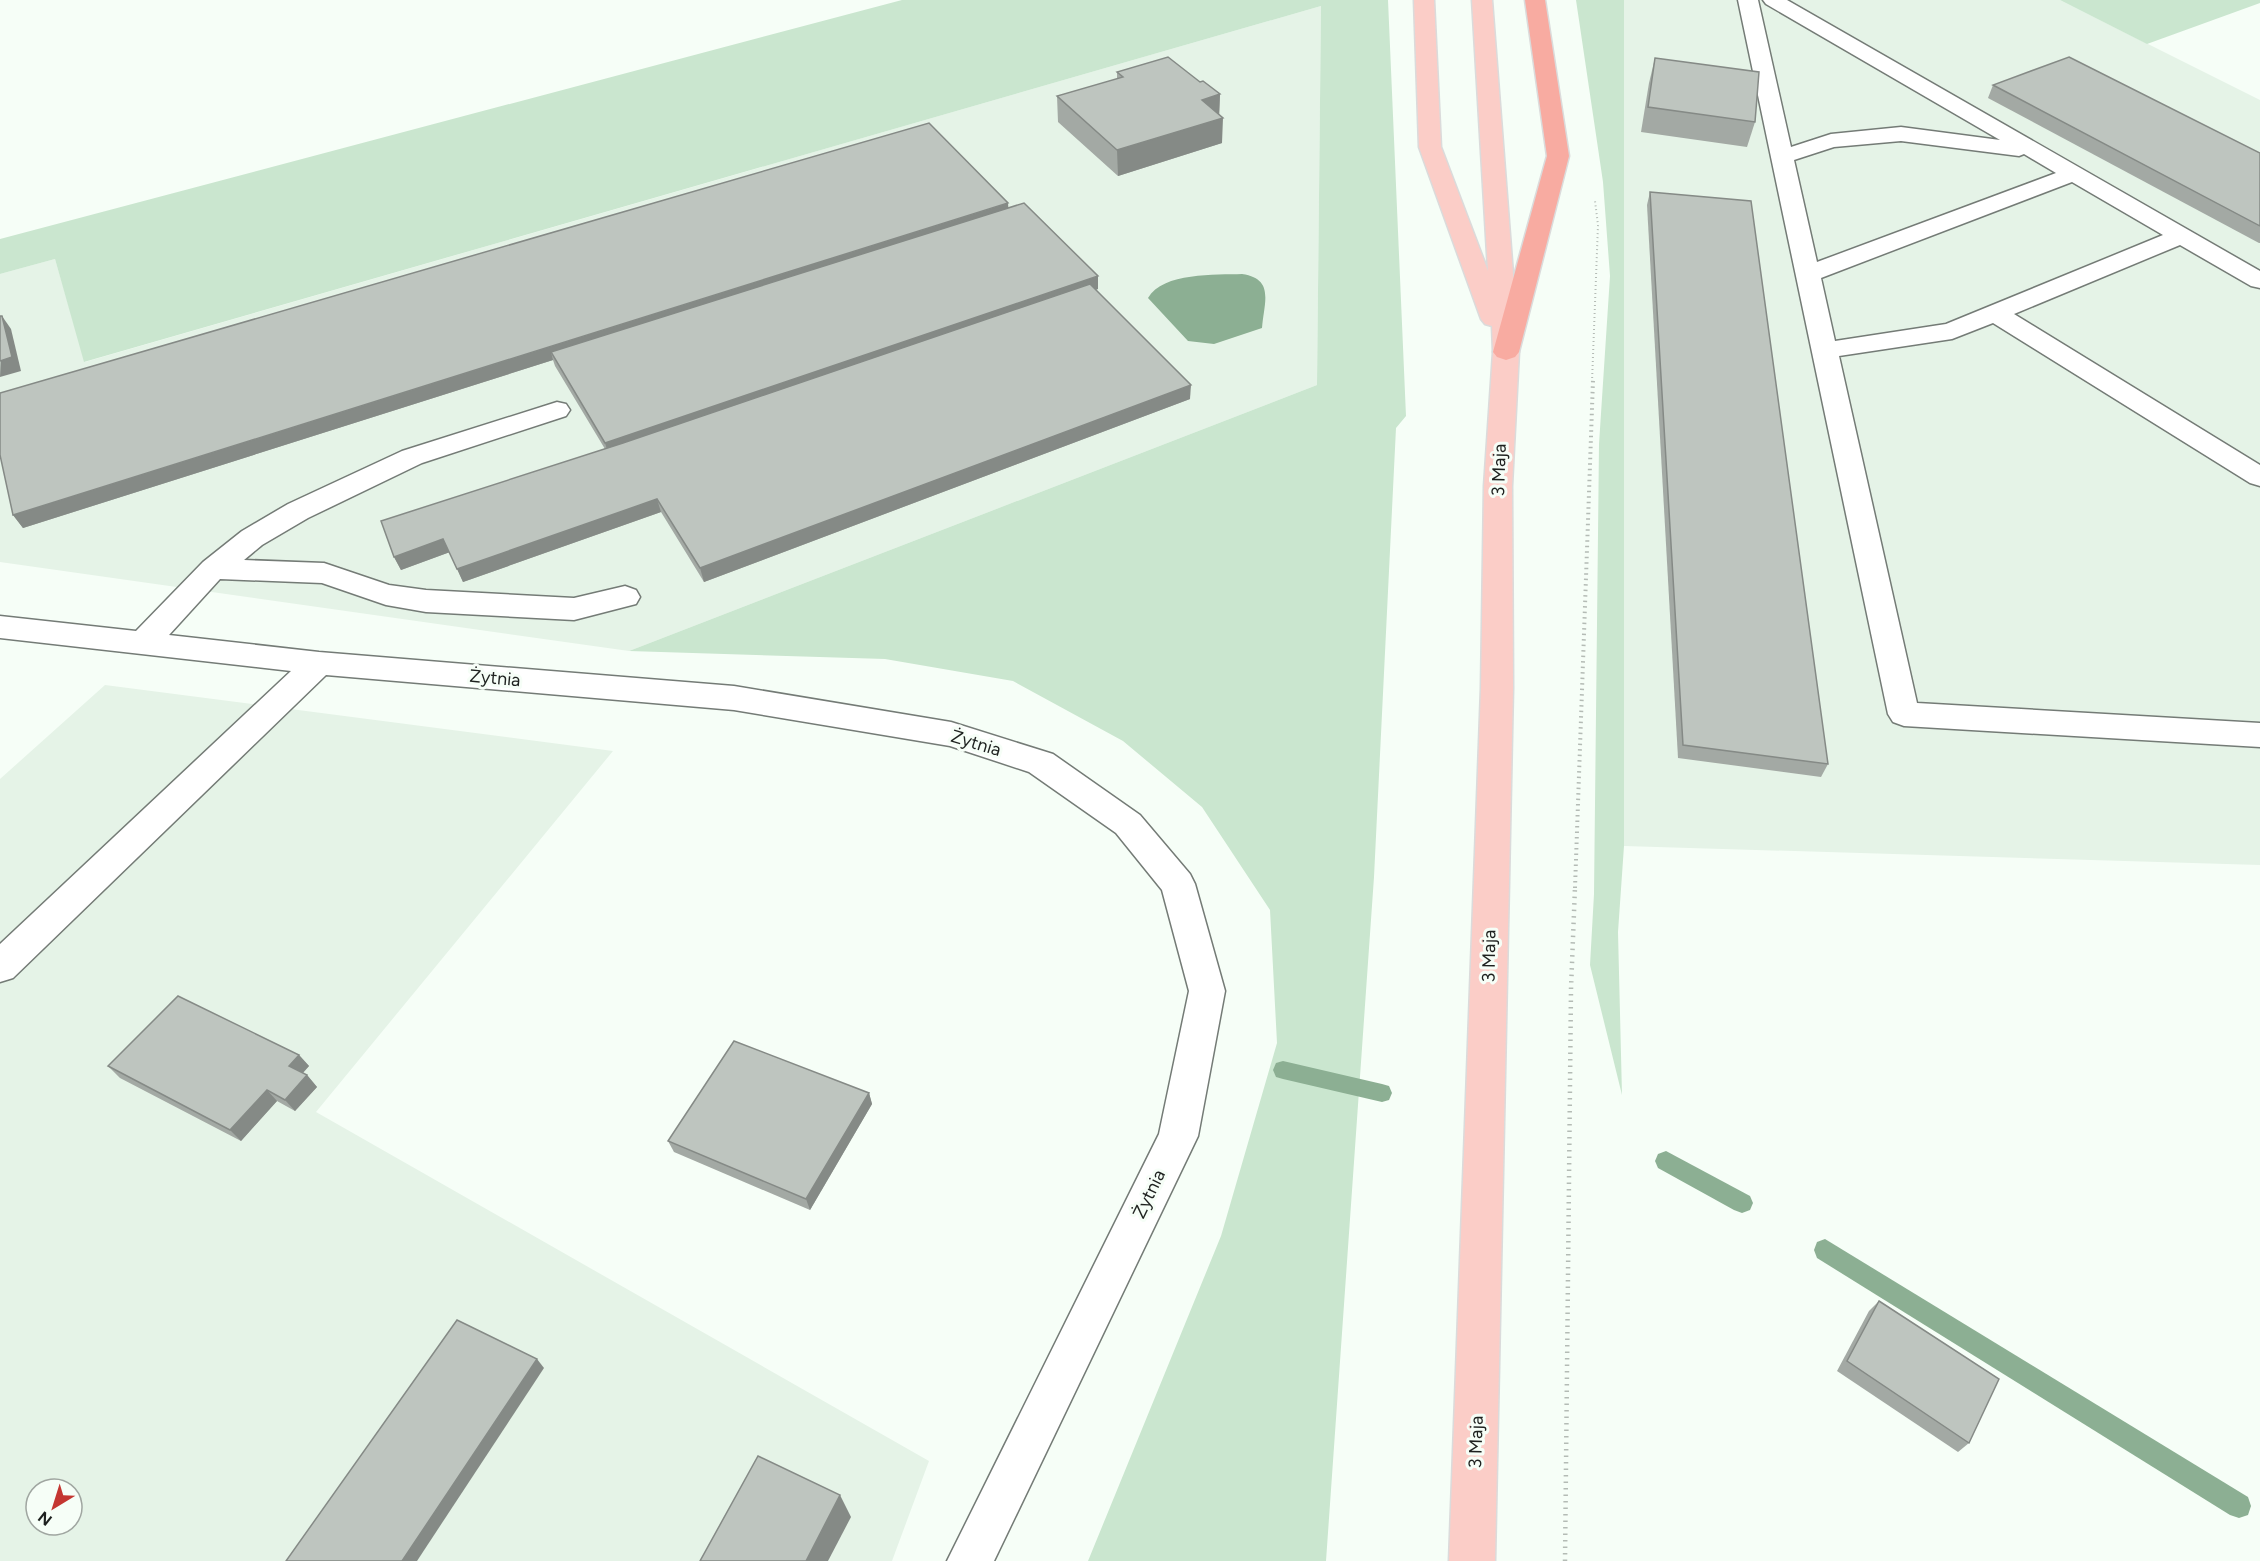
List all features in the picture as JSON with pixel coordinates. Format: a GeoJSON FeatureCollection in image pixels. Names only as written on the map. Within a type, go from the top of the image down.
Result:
{"type":"FeatureCollection","features":[{"type":"Feature","properties":{"kind":"highway"},"geometry":{"type":"LineString","coordinates":[[1506,352],[1558,156],[1535,0]]}},
{"type":"Feature","properties":{"kind":"main road","name":"3 Maja"},"geometry":{"type":"LineString","coordinates":[[1424,0],[1430,147],[1506,352]]}},
{"type":"Feature","properties":{"kind":"main road","name":"3 Maja"},"geometry":{"type":"LineString","coordinates":[[1472,1561],[1497,688],[1498,486],[1506,352],[1482,0]]}},
{"type":"Feature","properties":{"kind":"street"},"geometry":{"type":"LineString","coordinates":[[1748,0],[1904,714],[2260,735]]}},
{"type":"Feature","properties":{"kind":"street"},"geometry":{"type":"LineString","coordinates":[[1773,0],[2260,281]]}},
{"type":"Feature","properties":{"kind":"street"},"geometry":{"type":"LineString","coordinates":[[1782,157],[1831,141],[1901,134],[2033,151]]}},
{"type":"Feature","properties":{"kind":"street"},"geometry":{"type":"LineString","coordinates":[[1808,274],[2073,174]]}},
{"type":"Feature","properties":{"kind":"street"},"geometry":{"type":"LineString","coordinates":[[1825,350],[1952,331],[2180,236]]}},
{"type":"Feature","properties":{"kind":"street"},"geometry":{"type":"LineString","coordinates":[[1994,313],[2260,477]]}},
{"type":"Feature","properties":{"kind":"street"},"geometry":{"type":"LineString","coordinates":[[143,643],[213,568],[252,538],[298,511],[412,457],[557,410]]}},
{"type":"Feature","properties":{"kind":"street"},"geometry":{"type":"LineString","coordinates":[[213,568],[324,573],[386,595],[426,601],[574,609],[625,597]]}},
{"type":"Feature","properties":{"kind":"street","name":"Żytnia"},"geometry":{"type":"LineString","coordinates":[[0,627],[319,663],[724,697],[951,734],[1041,764],[1128,824],[1178,884],[1207,991],[1178,1136],[970,1561]]}},
{"type":"Feature","properties":{"kind":"street"},"geometry":{"type":"LineString","coordinates":[[0,967],[319,663]]}},
{"type":"Feature","properties":{"kind":"path"},"geometry":{"type":"LineString","coordinates":[[1564,1561],[1571,989],[1598,225],[1593,190]]}},
{"type":"Feature","properties":{"kind":"shaded area"},"geometry":{"type":"Polygon","coordinates":[[[902,0],[1388,0],[1406,416],[1396,428],[1374,877],[1326,1561],[1088,1561],[1221,1236],[1277,1043],[1270,910],[1202,807],[1123,741],[1013,681],[885,659],[629,651],[1317,385],[1321,6],[84,362],[55,259],[0,274],[0,239],[902,0]]]}},
{"type":"Feature","properties":{"kind":"shaded area"},"geometry":{"type":"Polygon","coordinates":[[[1576,0],[1624,0],[1624,846],[1618,932],[1622,1095],[1590,965],[1594,894],[1599,444],[1610,276],[1603,182],[1576,0]]]}},
{"type":"Feature","properties":{"kind":"shaded area"},"geometry":{"type":"Polygon","coordinates":[[[1624,0],[2060,0],[2260,100],[2260,865],[1624,846],[1624,0]]]}},
{"type":"Feature","properties":{"kind":"shaded area"},"geometry":{"type":"Polygon","coordinates":[[[2060,0],[2260,0],[2260,3],[2147,44],[2060,0]]]}},
{"type":"Feature","properties":{"kind":"shaded area"},"geometry":{"type":"Polygon","coordinates":[[[1321,6],[1317,385],[629,651],[0,562],[0,274],[55,259],[85,362],[1321,6]]]}},
{"type":"Feature","properties":{"kind":"shaded area"},"geometry":{"type":"Polygon","coordinates":[[[1242,274],[1259,281],[1263,286],[1265,301],[1262,328],[1214,344],[1188,341],[1148,298],[1165,283],[1177,279],[1205,275],[1242,274]]]}},
{"type":"Feature","properties":{"kind":"shaded area"},"geometry":{"type":"Polygon","coordinates":[[[105,685],[613,751],[316,1112],[929,1461],[892,1561],[0,1561],[0,779],[105,685]]]}},
{"type":"Feature","properties":{"kind":"building"},"geometry":{"type":"Polygon","coordinates":[[[1168,57],[1200,82],[1203,81],[1220,94],[1202,100],[1223,118],[1117,150],[1057,96],[1123,77],[1117,72],[1168,57]]]}},
{"type":"Feature","properties":{"kind":"building"},"geometry":{"type":"Polygon","coordinates":[[[2069,57],[2260,153],[2260,226],[1993,85],[2069,57]]]}},
{"type":"Feature","properties":{"kind":"building"},"geometry":{"type":"Polygon","coordinates":[[[1655,58],[1759,72],[1755,122],[1648,107],[1655,58]]]}},
{"type":"Feature","properties":{"kind":"building"},"geometry":{"type":"Polygon","coordinates":[[[929,123],[1008,203],[13,515],[0,455],[0,393],[929,123]]]}},
{"type":"Feature","properties":{"kind":"building"},"geometry":{"type":"Polygon","coordinates":[[[1650,192],[1751,201],[1828,764],[1683,745],[1650,192]]]}},
{"type":"Feature","properties":{"kind":"building"},"geometry":{"type":"Polygon","coordinates":[[[1024,203],[1098,276],[605,443],[551,352],[1024,203]]]}},
{"type":"Feature","properties":{"kind":"building"},"geometry":{"type":"Polygon","coordinates":[[[1090,284],[1191,385],[700,568],[657,499],[457,569],[443,539],[394,557],[381,521],[623,443],[1090,284]]]}},
{"type":"Feature","properties":{"kind":"building"},"geometry":{"type":"Polygon","coordinates":[[[0,316],[2,316],[12,357],[0,361],[0,316]]]}},
{"type":"Feature","properties":{"kind":"building"},"geometry":{"type":"Polygon","coordinates":[[[178,996],[299,1055],[289,1066],[307,1075],[285,1100],[267,1090],[230,1130],[108,1066],[178,996]]]}},
{"type":"Feature","properties":{"kind":"building"},"geometry":{"type":"Polygon","coordinates":[[[734,1041],[869,1093],[806,1199],[668,1141],[734,1041]]]}},
{"type":"Feature","properties":{"kind":"building"},"geometry":{"type":"Polygon","coordinates":[[[1879,1301],[1999,1379],[1969,1443],[1847,1361],[1879,1301]]]}},
{"type":"Feature","properties":{"kind":"building"},"geometry":{"type":"Polygon","coordinates":[[[457,1320],[537,1359],[402,1561],[286,1561],[457,1320]]]}},
{"type":"Feature","properties":{"kind":"building"},"geometry":{"type":"Polygon","coordinates":[[[758,1456],[840,1495],[806,1561],[700,1561],[758,1456]]]}},
{"type":"Feature","properties":{"kind":"waterway"},"geometry":{"type":"LineString","coordinates":[[1283,1070],[1382,1093]]}},
{"type":"Feature","properties":{"kind":"waterway"},"geometry":{"type":"LineString","coordinates":[[1666,1161],[1742,1203]]}},
{"type":"Feature","properties":{"kind":"waterway"},"geometry":{"type":"LineString","coordinates":[[1825,1250],[2239,1506]]}}]}
